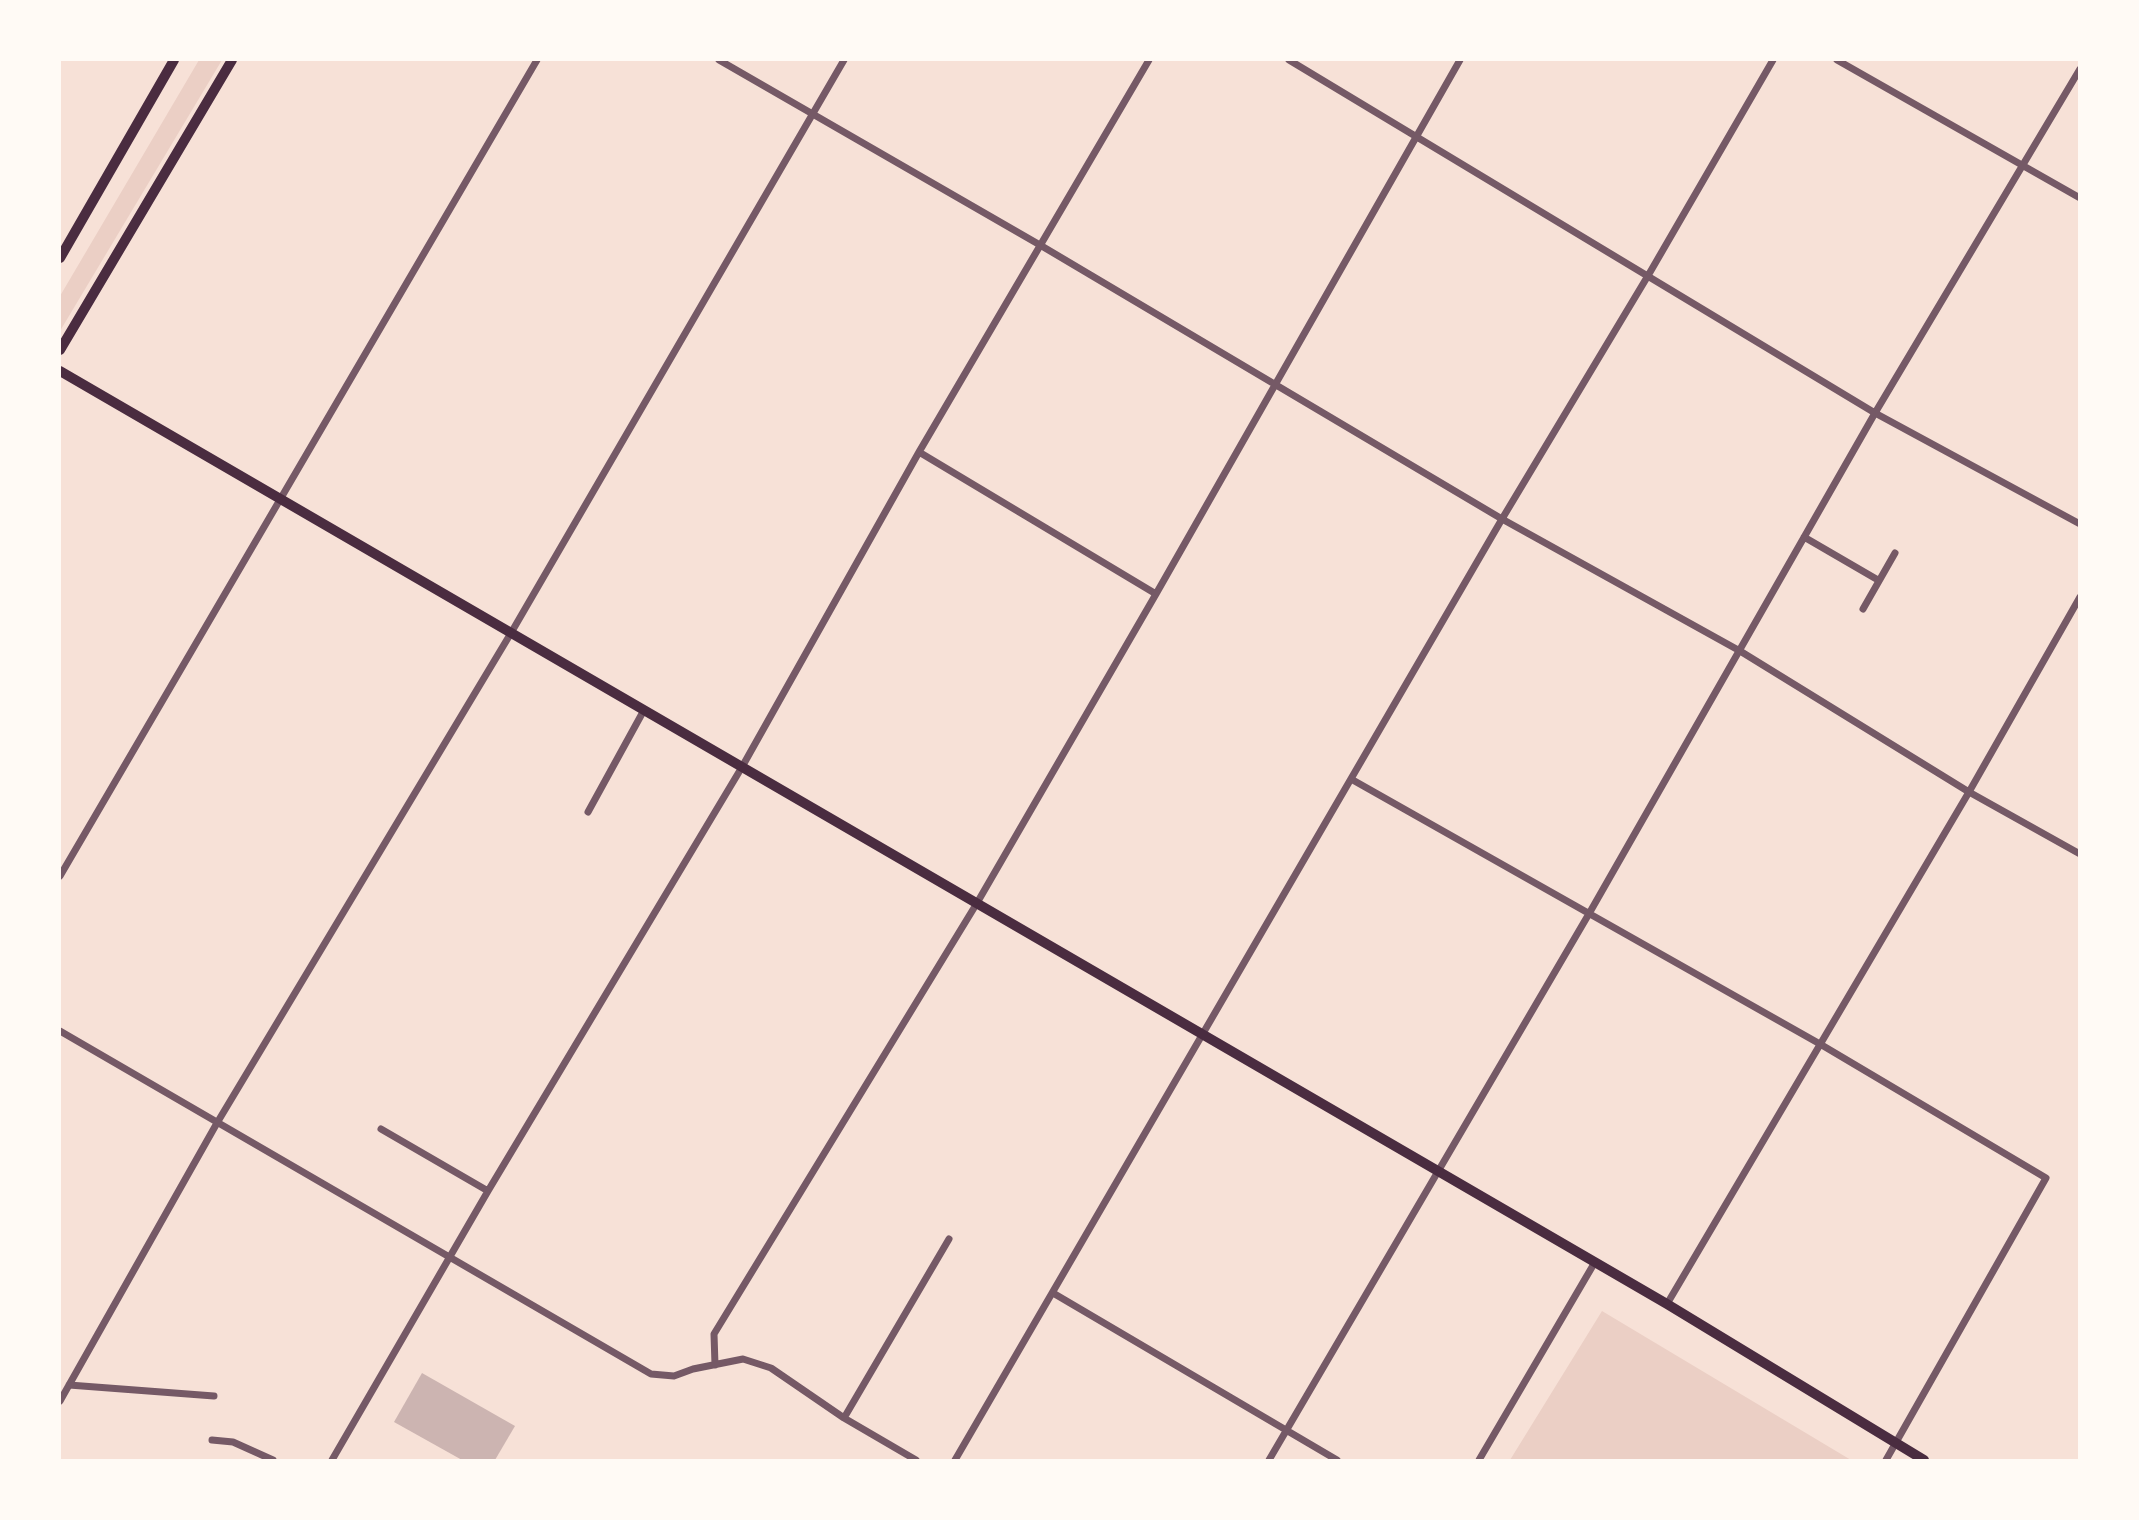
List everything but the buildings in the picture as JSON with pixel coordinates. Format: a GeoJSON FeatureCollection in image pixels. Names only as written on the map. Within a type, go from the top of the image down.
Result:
{"type":"FeatureCollection","features":[{"type":"Feature","properties":{"kind":"main road"},"geometry":{"type":"LineString","coordinates":[[60,258],[174,60]]}},
{"type":"Feature","properties":{"kind":"main road"},"geometry":{"type":"LineString","coordinates":[[60,350],[232,60]]}},
{"type":"Feature","properties":{"kind":"main road"},"geometry":{"type":"LineString","coordinates":[[60,371],[1667,1304],[1924,1461]]}},
{"type":"Feature","properties":{"kind":"street"},"geometry":{"type":"LineString","coordinates":[[60,876],[537,60]]}},
{"type":"Feature","properties":{"kind":"street"},"geometry":{"type":"LineString","coordinates":[[719,60],[1040,245],[1502,519],[1740,651],[1969,792],[2080,854]]}},
{"type":"Feature","properties":{"kind":"street"},"geometry":{"type":"LineString","coordinates":[[60,1401],[218,1124],[511,633],[844,60]]}},
{"type":"Feature","properties":{"kind":"street"},"geometry":{"type":"LineString","coordinates":[[332,1461],[488,1191],[742,767],[919,452],[1149,60]]}},
{"type":"Feature","properties":{"kind":"street"},"geometry":{"type":"LineString","coordinates":[[1289,60],[1875,413],[2080,524]]}},
{"type":"Feature","properties":{"kind":"street"},"geometry":{"type":"LineString","coordinates":[[715,1365],[714,1334],[977,904],[1460,60]]}},
{"type":"Feature","properties":{"kind":"street"},"geometry":{"type":"LineString","coordinates":[[955,1461],[1502,519],[1773,60]]}},
{"type":"Feature","properties":{"kind":"street"},"geometry":{"type":"LineString","coordinates":[[1837,60],[2080,198]]}},
{"type":"Feature","properties":{"kind":"street"},"geometry":{"type":"LineString","coordinates":[[1269,1461],[1590,912],[1875,413],[2080,69]]}},
{"type":"Feature","properties":{"kind":"street"},"geometry":{"type":"LineString","coordinates":[[919,452],[1156,594]]}},
{"type":"Feature","properties":{"kind":"street"},"geometry":{"type":"LineString","coordinates":[[1804,537],[1878,580]]}},
{"type":"Feature","properties":{"kind":"street"},"geometry":{"type":"LineString","coordinates":[[1863,609],[1895,553]]}},
{"type":"Feature","properties":{"kind":"street"},"geometry":{"type":"LineString","coordinates":[[1667,1304],[1969,792],[2080,597]]}},
{"type":"Feature","properties":{"kind":"street"},"geometry":{"type":"LineString","coordinates":[[588,813],[644,710]]}},
{"type":"Feature","properties":{"kind":"street"},"geometry":{"type":"LineString","coordinates":[[1352,779],[1820,1044],[2046,1178],[1886,1461]]}},
{"type":"Feature","properties":{"kind":"street"},"geometry":{"type":"LineString","coordinates":[[60,1031],[651,1374],[674,1376],[743,1359],[771,1368],[844,1418],[916,1461]]}},
{"type":"Feature","properties":{"kind":"street"},"geometry":{"type":"LineString","coordinates":[[381,1129],[488,1191]]}},
{"type":"Feature","properties":{"kind":"street"},"geometry":{"type":"LineString","coordinates":[[844,1418],[948,1239]]}},
{"type":"Feature","properties":{"kind":"street"},"geometry":{"type":"LineString","coordinates":[[1479,1461],[1595,1262]]}},
{"type":"Feature","properties":{"kind":"street"},"geometry":{"type":"LineString","coordinates":[[1053,1293],[1337,1461]]}},
{"type":"Feature","properties":{"kind":"street"},"geometry":{"type":"LineString","coordinates":[[69,1385],[214,1396]]}},
{"type":"Feature","properties":{"kind":"street"},"geometry":{"type":"LineString","coordinates":[[212,1440],[233,1441],[273,1461]]}},
{"type":"Feature","properties":{"kind":"shaded area"},"geometry":{"type":"Polygon","coordinates":[[[199,60],[222,60],[60,331],[60,296],[199,60]]]}},
{"type":"Feature","properties":{"kind":"shaded area"},"geometry":{"type":"Polygon","coordinates":[[[1602,1311],[1851,1460],[1510,1460],[1602,1311]]]}}]}
